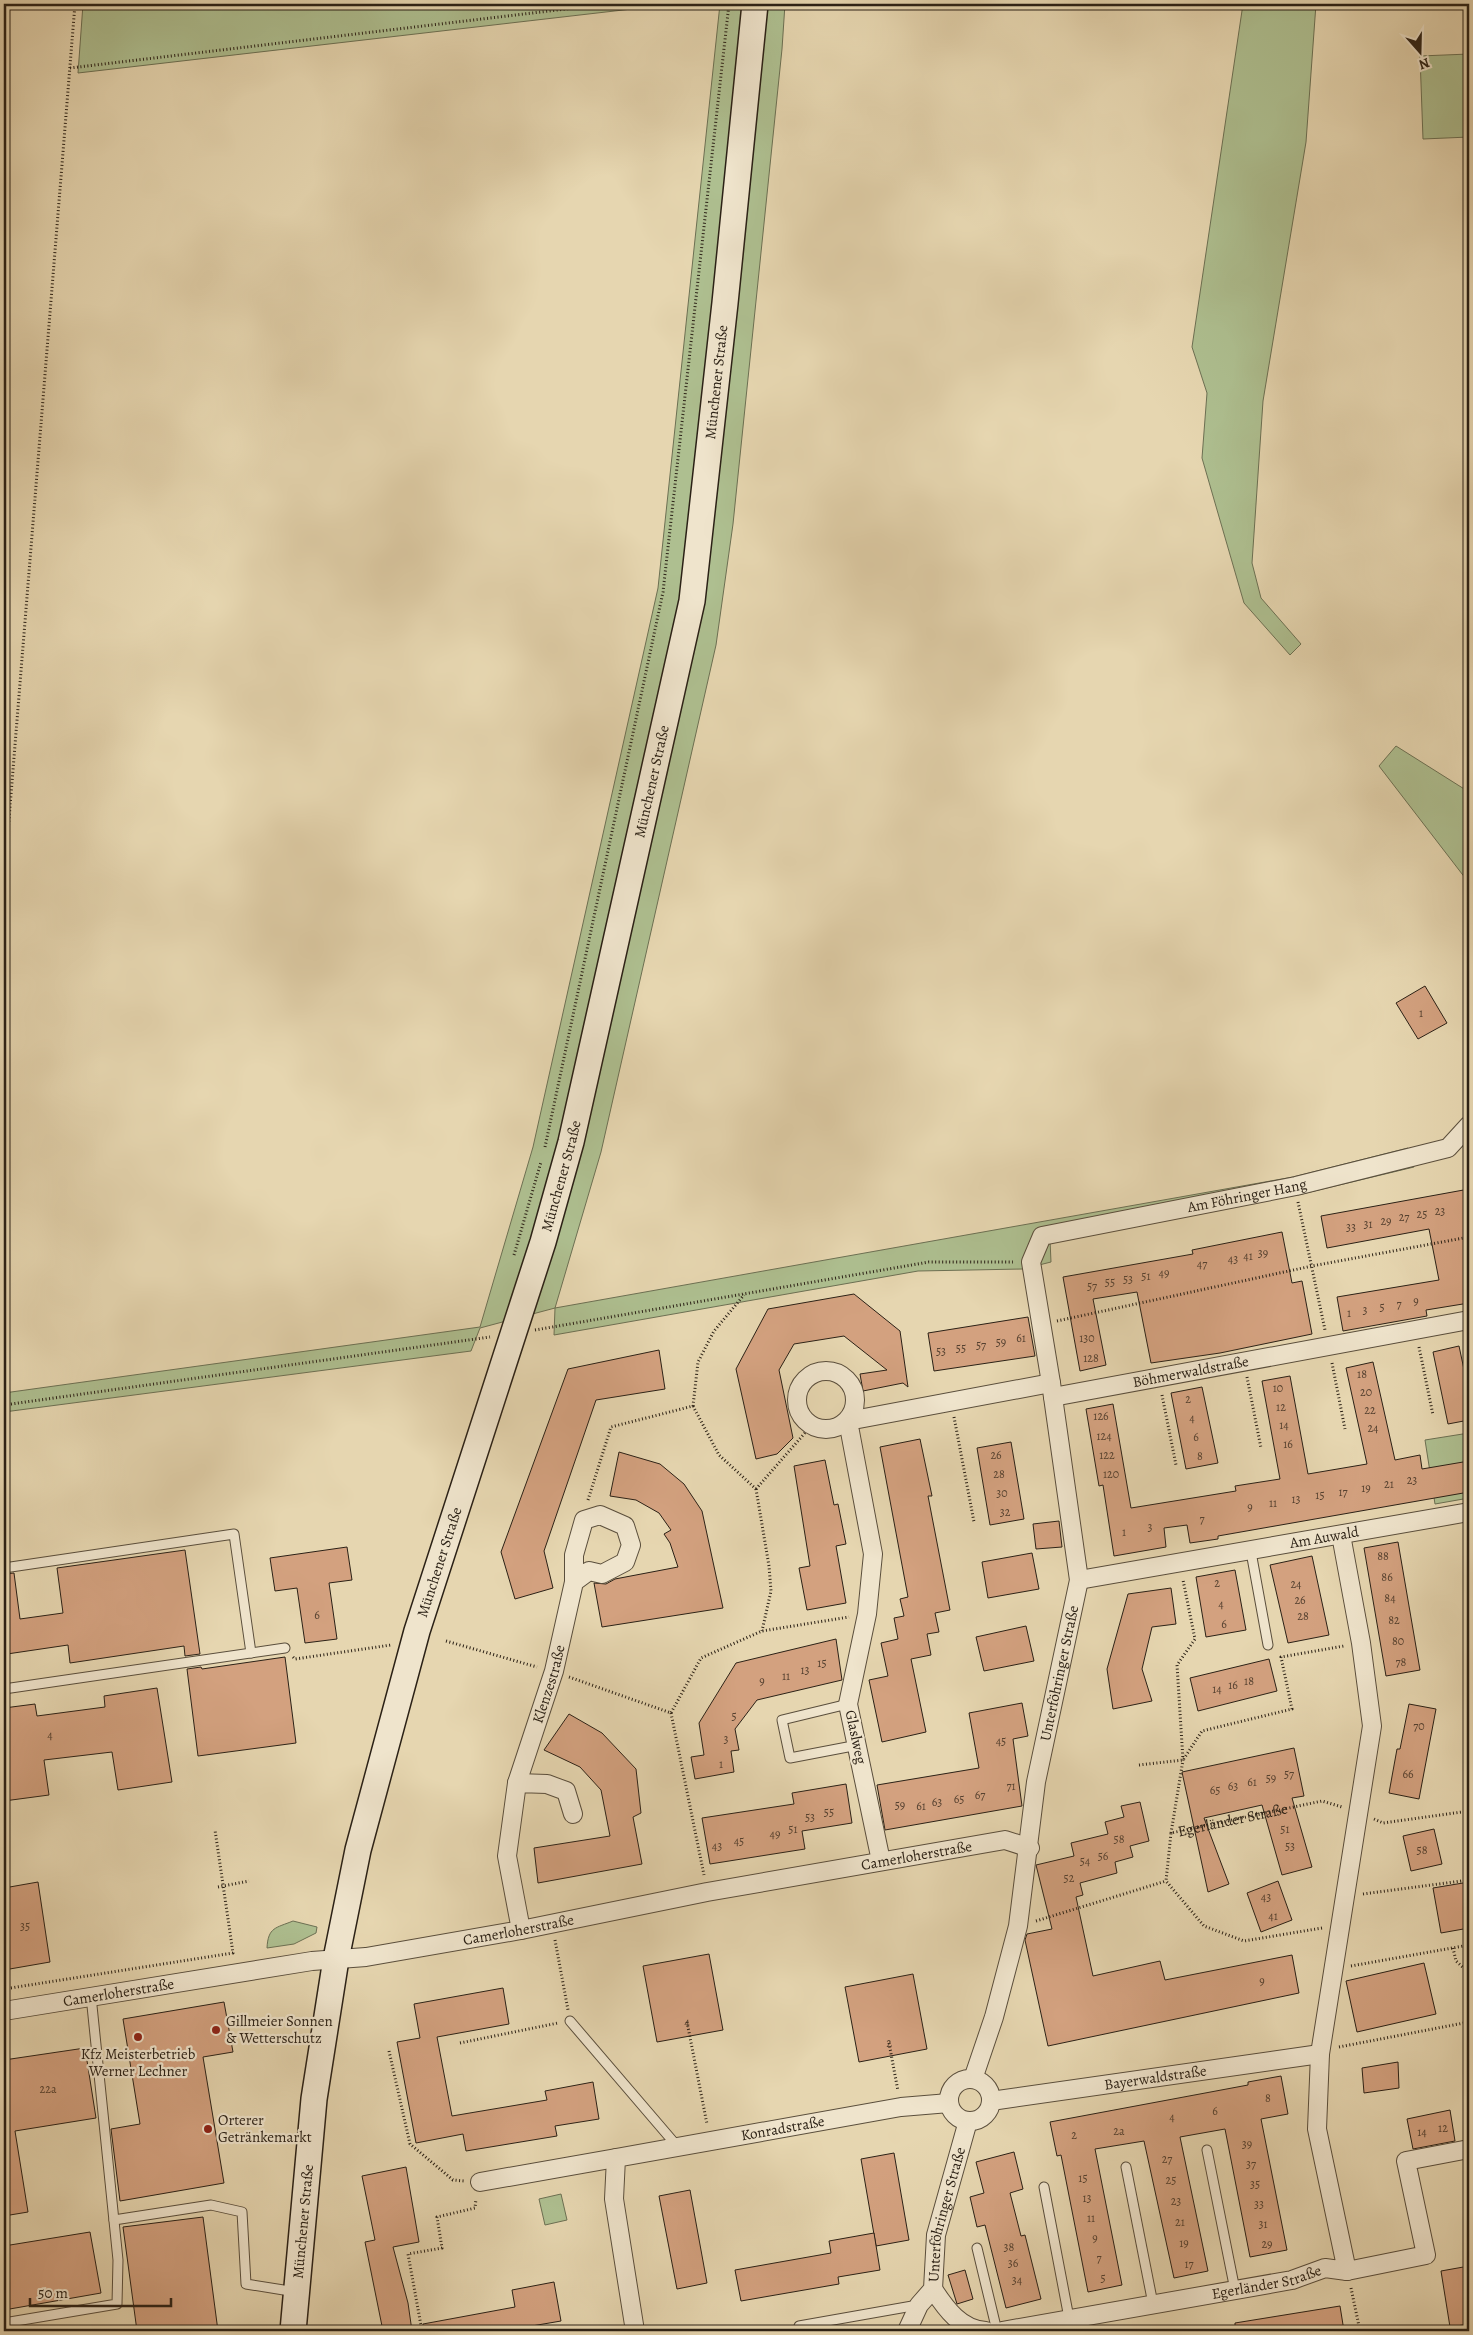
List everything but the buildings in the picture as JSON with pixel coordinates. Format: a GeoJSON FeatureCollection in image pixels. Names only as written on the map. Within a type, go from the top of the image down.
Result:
{"type":"FeatureCollection","features":[{"type":"Feature","properties":{"kind":"main road","name":"Münchener Straße"},"geometry":{"type":"LineString","coordinates":[[293,2331],[314,2099],[336,1959],[358,1850],[417,1631],[544,1242],[571,1142],[692,601],[726,303],[755,4]]}},
{"type":"Feature","properties":{"kind":"street","name":"Am Föhringer Hang"},"geometry":{"type":"LineString","coordinates":[[1031,1262],[1042,1236],[1296,1186],[1448,1148],[1469,1125]]}},
{"type":"Feature","properties":{"kind":"street","name":"Unterföhringer Straße"},"geometry":{"type":"LineString","coordinates":[[973,2079],[994,2017],[1018,1926],[1030,1848],[1036,1782],[1079,1580],[1052,1390],[1031,1262]]}},
{"type":"Feature","properties":{"kind":"street","name":"Böhmerwaldstraße"},"geometry":{"type":"LineString","coordinates":[[1052,1390],[1158,1377],[1469,1320]]}},
{"type":"Feature","properties":{"kind":"street","name":"Glaslweg"},"geometry":{"type":"LineString","coordinates":[[811,1426],[799,1412],[796,1402],[802,1384],[817,1372],[836,1372],[852,1385],[856,1403],[848,1421],[873,1554],[867,1614],[848,1704],[858,1745],[880,1861]]}},
{"type":"Feature","properties":{"kind":"street"},"geometry":{"type":"LineString","coordinates":[[811,1426],[821,1430],[830,1430],[848,1421],[952,1403],[1052,1390]]}},
{"type":"Feature","properties":{"kind":"street","name":"Am Auwald"},"geometry":{"type":"LineString","coordinates":[[1079,1580],[1251,1552],[1469,1512]]}},
{"type":"Feature","properties":{"kind":"street"},"geometry":{"type":"LineString","coordinates":[[574,1582],[589,1571],[602,1574],[625,1562],[631,1545],[625,1526],[600,1515],[584,1520]]}},
{"type":"Feature","properties":{"kind":"street","name":"Klenzestraße"},"geometry":{"type":"LineString","coordinates":[[521,1930],[506,1856],[517,1783],[554,1671],[574,1582],[574,1555],[584,1520]]}},
{"type":"Feature","properties":{"kind":"street"},"geometry":{"type":"LineString","coordinates":[[1341,1535],[1361,1642],[1372,1726],[1320,2054],[1317,2129],[1347,2271]]}},
{"type":"Feature","properties":{"kind":"street"},"geometry":{"type":"LineString","coordinates":[[517,1783],[547,1784],[566,1791],[573,1814]]}},
{"type":"Feature","properties":{"kind":"street","name":"Camerloherstraße"},"geometry":{"type":"LineString","coordinates":[[4,2011],[312,1961],[366,1957],[521,1930],[707,1892],[1005,1840],[1030,1848]]}},
{"type":"Feature","properties":{"kind":"street","name":"Bayerwaldstraße"},"geometry":{"type":"LineString","coordinates":[[991,2101],[1320,2054]]}},
{"type":"Feature","properties":{"kind":"street"},"geometry":{"type":"LineString","coordinates":[[973,2079],[984,2084],[991,2101],[990,2107],[981,2118],[968,2121],[955,2116],[949,2103],[949,2096],[955,2085],[960,2081],[973,2079]]}},
{"type":"Feature","properties":{"kind":"street","name":"Konradstraße"},"geometry":{"type":"LineString","coordinates":[[480,2182],[901,2107],[949,2103]]}},
{"type":"Feature","properties":{"kind":"street","name":"Unterföhringer Straße"},"geometry":{"type":"LineString","coordinates":[[907,2331],[919,2305],[933,2289],[936,2235],[968,2121]]}},
{"type":"Feature","properties":{"kind":"street","name":"Egerländer Straße"},"geometry":{"type":"LineString","coordinates":[[1011,2331],[1069,2318],[1292,2280],[1325,2268],[1347,2271],[1426,2255],[1406,2161],[1469,2149]]}},
{"type":"Feature","properties":{"kind":"street"},"geometry":{"type":"LineString","coordinates":[[616,2158],[614,2199],[635,2331]]}},
{"type":"Feature","properties":{"kind":"street"},"geometry":{"type":"LineString","coordinates":[[933,2289],[948,2311],[966,2326],[972,2330],[986,2331]]}},
{"type":"Feature","properties":{"kind":"lane"},"geometry":{"type":"LineString","coordinates":[[4,1568],[234,1534],[251,1653]]}},
{"type":"Feature","properties":{"kind":"lane"},"geometry":{"type":"LineString","coordinates":[[1251,1552],[1268,1645]]}},
{"type":"Feature","properties":{"kind":"lane"},"geometry":{"type":"LineString","coordinates":[[4,1689],[285,1648]]}},
{"type":"Feature","properties":{"kind":"lane"},"geometry":{"type":"LineString","coordinates":[[848,1704],[782,1720],[790,1758],[858,1745]]}},
{"type":"Feature","properties":{"kind":"lane"},"geometry":{"type":"LineString","coordinates":[[4,2323],[117,2304],[118,2260],[91,1996]]}},
{"type":"Feature","properties":{"kind":"lane"},"geometry":{"type":"LineString","coordinates":[[570,2021],[678,2146]]}},
{"type":"Feature","properties":{"kind":"lane"},"geometry":{"type":"LineString","coordinates":[[1208,2150],[1236,2290]]}},
{"type":"Feature","properties":{"kind":"lane"},"geometry":{"type":"LineString","coordinates":[[1126,2167],[1153,2304]]}},
{"type":"Feature","properties":{"kind":"lane"},"geometry":{"type":"LineString","coordinates":[[1044,2187],[1069,2318]]}},
{"type":"Feature","properties":{"kind":"lane"},"geometry":{"type":"LineString","coordinates":[[114,2220],[211,2205],[242,2212],[246,2284],[296,2292]]}},
{"type":"Feature","properties":{"kind":"lane"},"geometry":{"type":"LineString","coordinates":[[977,2248],[997,2331]]}},
{"type":"Feature","properties":{"kind":"lane"},"geometry":{"type":"LineString","coordinates":[[798,2326],[919,2305]]}},
{"type":"Feature","properties":{"kind":"path"},"geometry":{"type":"LineString","coordinates":[[4,881],[75,4]]}},
{"type":"Feature","properties":{"kind":"path"},"geometry":{"type":"LineString","coordinates":[[70,68],[608,4]]}},
{"type":"Feature","properties":{"kind":"path"},"geometry":{"type":"LineString","coordinates":[[512,1260],[546,1146],[663,592],[729,4]]}},
{"type":"Feature","properties":{"kind":"path"},"geometry":{"type":"LineString","coordinates":[[1296,1186],[1345,1429]]}},
{"type":"Feature","properties":{"kind":"path"},"geometry":{"type":"LineString","coordinates":[[1041,1324],[1312,1266],[1469,1237]]}},
{"type":"Feature","properties":{"kind":"path"},"geometry":{"type":"LineString","coordinates":[[548,1328],[928,1262],[1031,1262]]}},
{"type":"Feature","properties":{"kind":"path"},"geometry":{"type":"LineString","coordinates":[[744,1295],[714,1330],[698,1362],[693,1406],[718,1455],[756,1488],[770,1566],[771,1592],[762,1631]]}},
{"type":"Feature","properties":{"kind":"path"},"geometry":{"type":"LineString","coordinates":[[4,1404],[490,1337],[493,1328]]}},
{"type":"Feature","properties":{"kind":"path"},"geometry":{"type":"LineString","coordinates":[[1416,1330],[1433,1415]]}},
{"type":"Feature","properties":{"kind":"path"},"geometry":{"type":"LineString","coordinates":[[1244,1361],[1261,1448]]}},
{"type":"Feature","properties":{"kind":"path"},"geometry":{"type":"LineString","coordinates":[[1158,1377],[1176,1465]]}},
{"type":"Feature","properties":{"kind":"path"},"geometry":{"type":"LineString","coordinates":[[952,1403],[974,1522]]}},
{"type":"Feature","properties":{"kind":"path"},"geometry":{"type":"LineString","coordinates":[[584,1520],[585,1509],[611,1428],[693,1406]]}},
{"type":"Feature","properties":{"kind":"path"},"geometry":{"type":"LineString","coordinates":[[756,1488],[811,1426]]}},
{"type":"Feature","properties":{"kind":"path"},"geometry":{"type":"LineString","coordinates":[[1171,1833],[1183,1760],[1177,1665],[1195,1639],[1180,1564]]}},
{"type":"Feature","properties":{"kind":"path"},"geometry":{"type":"LineString","coordinates":[[707,1892],[672,1713],[701,1658],[762,1631],[867,1614]]}},
{"type":"Feature","properties":{"kind":"path"},"geometry":{"type":"LineString","coordinates":[[446,1641],[554,1671],[672,1713]]}},
{"type":"Feature","properties":{"kind":"path"},"geometry":{"type":"LineString","coordinates":[[1183,1760],[1202,1731],[1292,1709],[1281,1657],[1361,1642]]}},
{"type":"Feature","properties":{"kind":"path"},"geometry":{"type":"LineString","coordinates":[[285,1648],[295,1659],[390,1645]]}},
{"type":"Feature","properties":{"kind":"path"},"geometry":{"type":"LineString","coordinates":[[1139,1765],[1183,1760]]}},
{"type":"Feature","properties":{"kind":"path","name":"Egerländer Straße"},"geometry":{"type":"LineString","coordinates":[[1166,1881],[1171,1833],[1322,1801],[1383,1823],[1469,1811]]}},
{"type":"Feature","properties":{"kind":"path"},"geometry":{"type":"LineString","coordinates":[[4,1989],[233,1953],[216,1830]]}},
{"type":"Feature","properties":{"kind":"path"},"geometry":{"type":"LineString","coordinates":[[1344,1897],[1469,1880]]}},
{"type":"Feature","properties":{"kind":"path"},"geometry":{"type":"LineString","coordinates":[[218,1886],[249,1881]]}},
{"type":"Feature","properties":{"kind":"path"},"geometry":{"type":"LineString","coordinates":[[1018,1926],[1166,1881],[1204,1926],[1244,1941],[1340,1926]]}},
{"type":"Feature","properties":{"kind":"path"},"geometry":{"type":"LineString","coordinates":[[460,2043],[570,2021],[552,1923]]}},
{"type":"Feature","properties":{"kind":"path"},"geometry":{"type":"LineString","coordinates":[[1334,1970],[1469,1945]]}},
{"type":"Feature","properties":{"kind":"path"},"geometry":{"type":"LineString","coordinates":[[1453,1948],[1456,1961],[1468,1972],[1469,1980]]}},
{"type":"Feature","properties":{"kind":"path"},"geometry":{"type":"LineString","coordinates":[[687,2022],[710,2140]]}},
{"type":"Feature","properties":{"kind":"path"},"geometry":{"type":"LineString","coordinates":[[1320,2054],[1343,2046],[1469,2022]]}},
{"type":"Feature","properties":{"kind":"path"},"geometry":{"type":"LineString","coordinates":[[889,2043],[901,2107]]}},
{"type":"Feature","properties":{"kind":"path"},"geometry":{"type":"LineString","coordinates":[[389,2051],[410,2144],[453,2180],[480,2182],[475,2208],[437,2217],[442,2248],[408,2254],[422,2331]]}},
{"type":"Feature","properties":{"kind":"path"},"geometry":{"type":"LineString","coordinates":[[1347,2271],[1360,2331]]}},
{"type":"Feature","properties":{"kind":"green space"},"geometry":{"type":"Polygon","coordinates":[[[83,4],[675,4],[78,73],[83,4]]]}},
{"type":"Feature","properties":{"kind":"green space"},"geometry":{"type":"Polygon","coordinates":[[[720,4],[785,4],[733,524],[716,645],[601,1152],[555,1308],[480,1328],[471,1351],[4,1412],[4,1393],[480,1327],[533,1147],[658,588],[720,4]]]}},
{"type":"Feature","properties":{"kind":"green space"},"geometry":{"type":"Polygon","coordinates":[[[1243,4],[1316,4],[1306,142],[1263,401],[1252,563],[1261,598],[1301,644],[1290,655],[1244,603],[1202,458],[1207,393],[1192,347],[1243,4]]]}},
{"type":"Feature","properties":{"kind":"green space"},"geometry":{"type":"Polygon","coordinates":[[[1469,54],[1469,137],[1423,139],[1420,56],[1469,54]]]}},
{"type":"Feature","properties":{"kind":"green space"},"geometry":{"type":"Polygon","coordinates":[[[1396,746],[1469,792],[1469,883],[1379,766],[1396,746]]]}},
{"type":"Feature","properties":{"kind":"green space"},"geometry":{"type":"Polygon","coordinates":[[[1408,1148],[1414,1167],[1302,1194],[1050,1240],[1051,1262],[1023,1269],[918,1271],[554,1335],[555,1308],[1293,1177],[1408,1148]]]}},
{"type":"Feature","properties":{"kind":"green space"},"geometry":{"type":"Polygon","coordinates":[[[1469,1433],[1469,1498],[1435,1504],[1425,1440],[1469,1433]]]}},
{"type":"Feature","properties":{"kind":"green space"},"geometry":{"type":"Polygon","coordinates":[[[293,1921],[317,1927],[316,1933],[294,1944],[267,1948],[271,1932],[293,1921]]]}},
{"type":"Feature","properties":{"kind":"green space"},"geometry":{"type":"Polygon","coordinates":[[[561,2194],[567,2220],[545,2225],[539,2199],[561,2194]]]}},
{"type":"Feature","properties":{"kind":"place","name":"Gillmeier Sonnen & Wetterschutz"},"geometry":{"type":"Point","coordinates":[216,2030]}},
{"type":"Feature","properties":{"kind":"place","name":"Kfz Meisterbetrieb Werner Lechner"},"geometry":{"type":"Point","coordinates":[138,2037]}},
{"type":"Feature","properties":{"kind":"place","name":"Orterer Getränkemarkt"},"geometry":{"type":"Point","coordinates":[208,2129]}}]}
